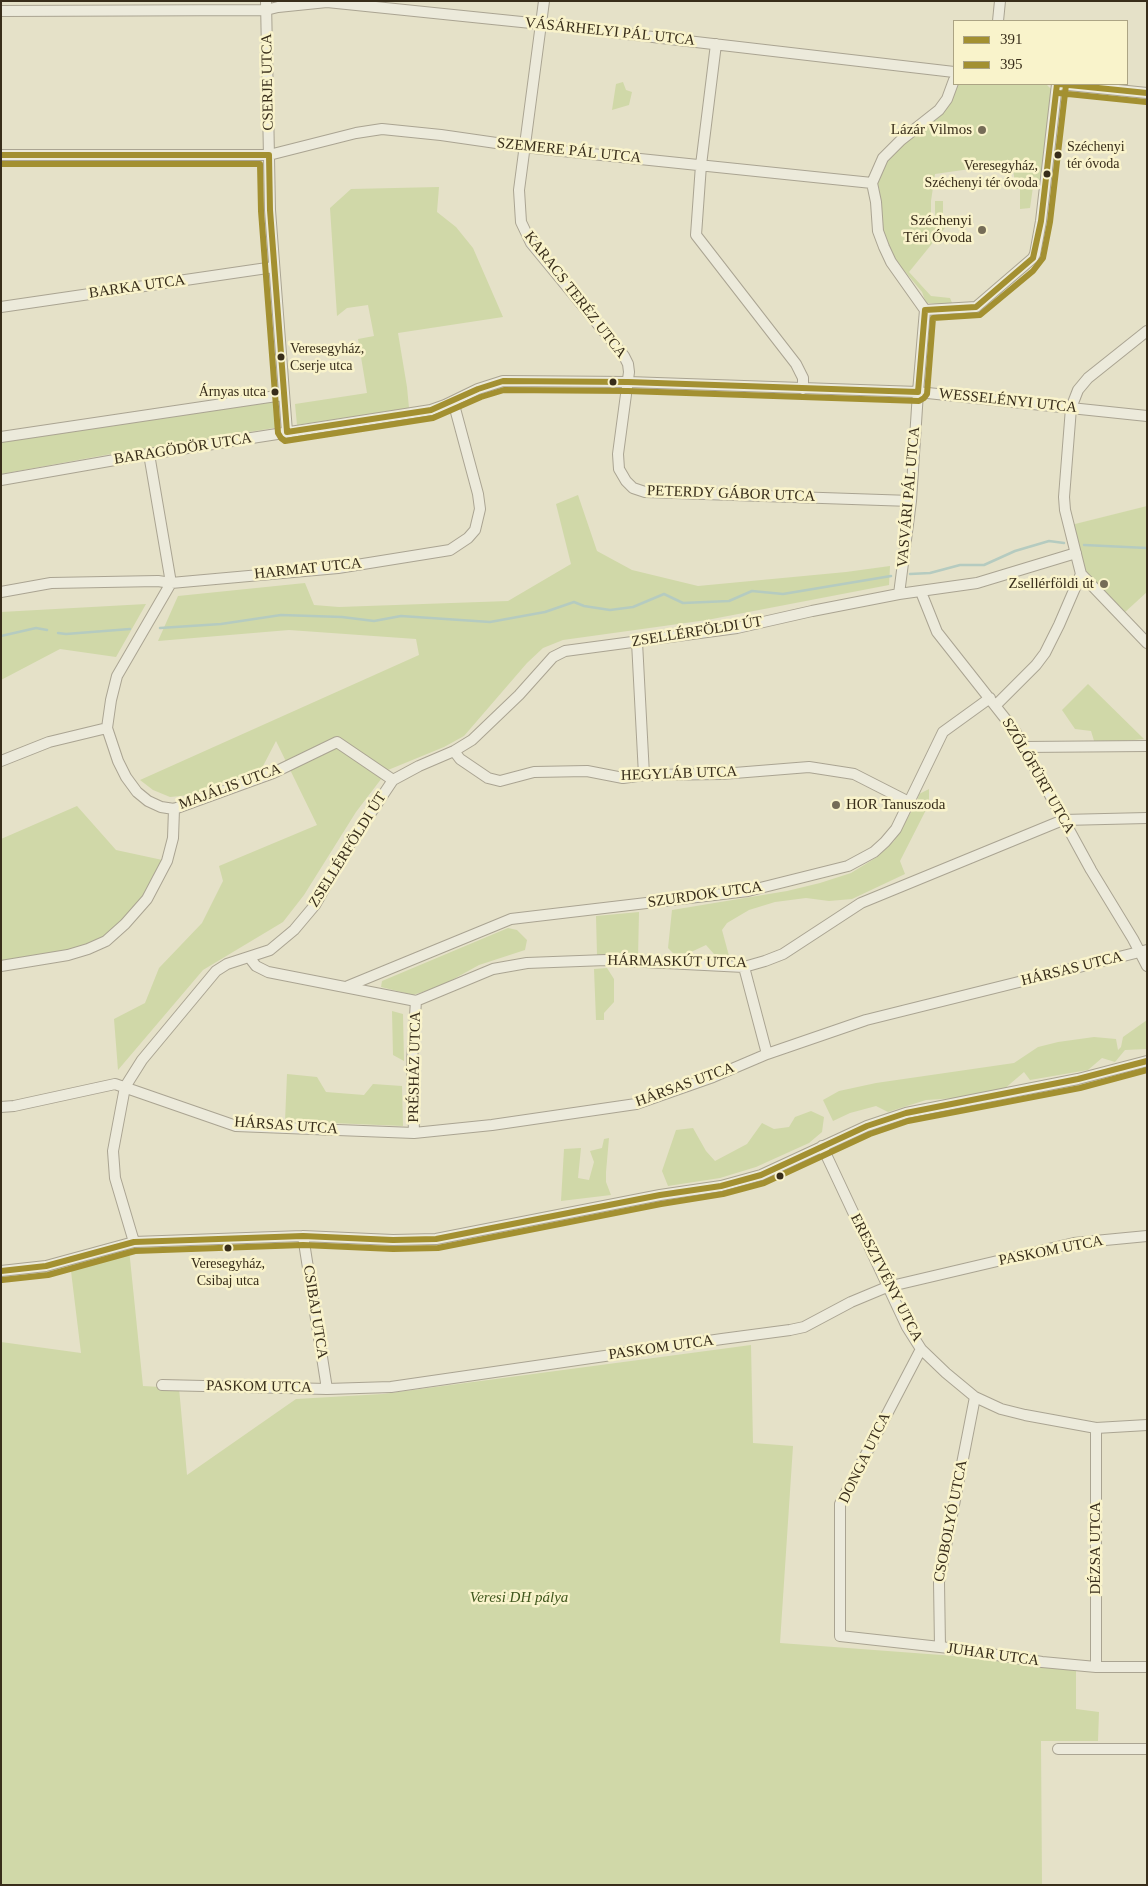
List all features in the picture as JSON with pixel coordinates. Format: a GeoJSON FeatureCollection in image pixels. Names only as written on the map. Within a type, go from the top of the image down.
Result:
{"type":"FeatureCollection","features":[{"type":"Feature","properties":{"kind":"street","name":"KARACS TERÉZ UTCA"},"geometry":{"type":"LineString","coordinates":[[544,1],[519,190],[521,222],[526,234],[542,257],[624,356],[629,372],[628,382]]}},
{"type":"Feature","properties":{"kind":"street"},"geometry":{"type":"LineString","coordinates":[[998,20],[1000,1]]}},
{"type":"Feature","properties":{"kind":"street","name":"VÁSÁRHELYI PÁL UTCA"},"geometry":{"type":"LineString","coordinates":[[1,11],[278,7],[327,2],[541,24],[953,72]]}},
{"type":"Feature","properties":{"kind":"street","name":"CSERJE UTCA"},"geometry":{"type":"LineString","coordinates":[[266,6],[270,210],[287,432]]}},
{"type":"Feature","properties":{"kind":"street"},"geometry":{"type":"LineString","coordinates":[[716,44],[701,165],[696,235],[796,364],[803,378],[803,389]]}},
{"type":"Feature","properties":{"kind":"street"},"geometry":{"type":"LineString","coordinates":[[953,83],[947,99],[939,110],[901,140],[883,158],[872,183],[876,202],[878,231],[884,247],[891,262],[925,310],[976,307],[1027,265],[1035,254],[1058,85]]}},
{"type":"Feature","properties":{"kind":"street"},"geometry":{"type":"LineString","coordinates":[[1068,85],[1147,93]]}},
{"type":"Feature","properties":{"kind":"street","name":"SZEMERE PÁL UTCA"},"geometry":{"type":"LineString","coordinates":[[1,155],[269,155],[356,133],[382,129],[441,134],[524,147],[872,183]]}},
{"type":"Feature","properties":{"kind":"street","name":"BARKA UTCA"},"geometry":{"type":"LineString","coordinates":[[1,307],[274,267]]}},
{"type":"Feature","properties":{"kind":"street","name":"VASVÁRI PÁL UTCA"},"geometry":{"type":"LineString","coordinates":[[899,594],[911,501],[925,310]]}},
{"type":"Feature","properties":{"kind":"street"},"geometry":{"type":"LineString","coordinates":[[1147,331],[1088,378],[1078,390],[1071,408],[1064,497],[1065,510],[1081,574],[1147,643]]}},
{"type":"Feature","properties":{"kind":"street","name":"WESSELÉNYI UTCA"},"geometry":{"type":"LineString","coordinates":[[453,401],[478,389],[503,381],[628,382],[918,392],[1147,416]]}},
{"type":"Feature","properties":{"kind":"street","name":"PETERDY GÁBOR UTCA"},"geometry":{"type":"LineString","coordinates":[[628,382],[618,454],[619,469],[633,488],[645,492],[911,501]]}},
{"type":"Feature","properties":{"kind":"street"},"geometry":{"type":"LineString","coordinates":[[1,437],[284,395]]}},
{"type":"Feature","properties":{"kind":"street","name":"BARAGÖDÖR UTCA"},"geometry":{"type":"LineString","coordinates":[[1,480],[149,454],[432,410],[453,401]]}},
{"type":"Feature","properties":{"kind":"street","name":"HARMAT UTCA"},"geometry":{"type":"LineString","coordinates":[[1,592],[51,584],[158,580],[172,583],[338,568],[450,550],[460,545],[474,530],[480,510],[478,494],[453,401]]}},
{"type":"Feature","properties":{"kind":"street"},"geometry":{"type":"LineString","coordinates":[[149,454],[172,583]]}},
{"type":"Feature","properties":{"kind":"street","name":"ZSELLÉRFÖLDI ÚT"},"geometry":{"type":"LineString","coordinates":[[134,1242],[115,1178],[113,1150],[125,1087],[142,1060],[216,971],[227,964],[270,950],[294,930],[315,905],[346,850],[393,780],[454,751],[472,740],[494,720],[553,657],[565,651],[737,628],[812,610],[899,594],[977,583],[1076,553]]}},
{"type":"Feature","properties":{"kind":"street","name":"SZURDOK UTCA"},"geometry":{"type":"LineString","coordinates":[[348,986],[511,918],[748,891],[848,866],[874,852],[896,829],[943,732],[993,701],[1036,664],[1045,652],[1081,574]]}},
{"type":"Feature","properties":{"kind":"street","name":"MAJÁLIS UTCA"},"geometry":{"type":"LineString","coordinates":[[172,583],[117,676],[111,700],[107,728],[122,769],[137,792],[148,801],[161,807],[174,809],[273,773],[337,742],[393,780]]}},
{"type":"Feature","properties":{"kind":"street","name":"SZŐLŐFÜRT UTCA"},"geometry":{"type":"LineString","coordinates":[[921,592],[937,632],[1015,731],[1063,820],[1143,951],[1147,966]]}},
{"type":"Feature","properties":{"kind":"street"},"geometry":{"type":"LineString","coordinates":[[637,642],[644,775]]}},
{"type":"Feature","properties":{"kind":"street"},"geometry":{"type":"LineString","coordinates":[[1,761],[49,742],[107,728]]}},
{"type":"Feature","properties":{"kind":"street"},"geometry":{"type":"LineString","coordinates":[[1024,748],[1147,746]]}},
{"type":"Feature","properties":{"kind":"street","name":"HEGYLÁB UTCA"},"geometry":{"type":"LineString","coordinates":[[454,751],[460,759],[488,778],[500,782],[534,772],[587,771],[623,778],[644,775],[722,774],[810,767],[854,774],[909,802]]}},
{"type":"Feature","properties":{"kind":"street"},"geometry":{"type":"LineString","coordinates":[[1,966],[59,957],[88,949],[106,941],[125,924],[147,899],[167,862],[173,838],[174,809]]}},
{"type":"Feature","properties":{"kind":"street","name":"HÁRMASKÚT UTCA"},"geometry":{"type":"LineString","coordinates":[[416,1001],[493,969],[527,963],[606,960],[744,967],[783,954],[861,903],[1063,820],[1147,818]]}},
{"type":"Feature","properties":{"kind":"street","name":"HÁRSAS UTCA"},"geometry":{"type":"LineString","coordinates":[[1,1107],[14,1106],[114,1084],[236,1126],[414,1133],[492,1125],[636,1104],[767,1054],[866,1020],[1143,951]]}},
{"type":"Feature","properties":{"kind":"street"},"geometry":{"type":"LineString","coordinates":[[249,957],[256,966],[268,972],[348,986],[416,1001]]}},
{"type":"Feature","properties":{"kind":"street"},"geometry":{"type":"LineString","coordinates":[[744,967],[767,1054]]}},
{"type":"Feature","properties":{"kind":"street","name":"PRÉSHÁZ UTCA"},"geometry":{"type":"LineString","coordinates":[[414,1133],[412,1062],[416,1001]]}},
{"type":"Feature","properties":{"kind":"street"},"geometry":{"type":"LineString","coordinates":[[1,1271],[46,1266],[134,1242],[303,1236],[393,1240],[436,1238],[660,1195],[720,1186],[760,1174],[867,1126],[906,1113],[1078,1079],[1147,1062]]}},
{"type":"Feature","properties":{"kind":"street","name":"ERESZTVÉNY UTCA"},"geometry":{"type":"LineString","coordinates":[[822,1146],[907,1327],[922,1349],[946,1373],[975,1397],[1001,1409],[1096,1428],[1147,1425]]}},
{"type":"Feature","properties":{"kind":"street","name":"CSIBAJ UTCA"},"geometry":{"type":"LineString","coordinates":[[303,1236],[327,1389]]}},
{"type":"Feature","properties":{"kind":"street","name":"PASKOM UTCA"},"geometry":{"type":"LineString","coordinates":[[162,1385],[327,1389],[391,1387],[790,1330],[804,1327],[851,1302],[887,1287],[1074,1243],[1147,1236]]}},
{"type":"Feature","properties":{"kind":"street","name":"DONGA UTCA"},"geometry":{"type":"LineString","coordinates":[[840,1636],[840,1504],[922,1349]]}},
{"type":"Feature","properties":{"kind":"street","name":"CSOBOLYÓ UTCA"},"geometry":{"type":"LineString","coordinates":[[940,1647],[939,1582],[975,1397]]}},
{"type":"Feature","properties":{"kind":"street","name":"DÉZSA UTCA"},"geometry":{"type":"LineString","coordinates":[[1096,1428],[1096,1667]]}},
{"type":"Feature","properties":{"kind":"street","name":"JUHAR UTCA"},"geometry":{"type":"LineString","coordinates":[[840,1636],[940,1647],[1042,1662],[1096,1667],[1147,1667]]}},
{"type":"Feature","properties":{"kind":"street"},"geometry":{"type":"LineString","coordinates":[[1058,1749],[1147,1749]]}},
{"type":"Feature","properties":{"kind":"green space"},"geometry":{"type":"Polygon","coordinates":[[[623,82],[626,90],[632,92],[629,105],[612,110],[616,84],[623,82]]]}},
{"type":"Feature","properties":{"kind":"green space"},"geometry":{"type":"Polygon","coordinates":[[[957,85],[1047,85],[1052,93],[1041,180],[1034,180],[1030,208],[1020,209],[1020,189],[1016,189],[1012,163],[935,174],[931,201],[931,225],[948,224],[909,272],[931,296],[950,298],[953,305],[926,303],[922,292],[897,262],[882,231],[882,211],[877,180],[886,162],[903,144],[937,119],[948,106],[957,85]]]}},
{"type":"Feature","properties":{"kind":"green space"},"geometry":{"type":"Polygon","coordinates":[[[439,187],[437,212],[456,227],[473,248],[503,317],[398,333],[409,408],[297,425],[295,404],[367,393],[358,339],[374,336],[368,305],[347,308],[337,316],[330,208],[351,189],[439,187]]]}},
{"type":"Feature","properties":{"kind":"green space"},"geometry":{"type":"Polygon","coordinates":[[[935,201],[943,201],[943,216],[935,216],[935,201]]]}},
{"type":"Feature","properties":{"kind":"green space"},"geometry":{"type":"Polygon","coordinates":[[[277,401],[280,427],[1,474],[1,442],[277,401]]]}},
{"type":"Feature","properties":{"kind":"green space"},"geometry":{"type":"Polygon","coordinates":[[[578,495],[597,551],[632,570],[698,586],[890,566],[889,585],[707,620],[563,640],[543,648],[527,663],[464,736],[444,747],[388,770],[356,812],[304,895],[283,922],[203,970],[118,1070],[114,1019],[145,1003],[159,968],[202,923],[223,881],[219,866],[317,825],[276,741],[262,768],[191,795],[170,797],[153,790],[140,780],[419,655],[416,639],[289,630],[158,641],[178,596],[305,583],[314,605],[339,607],[508,601],[571,564],[556,504],[578,495]]]}},
{"type":"Feature","properties":{"kind":"green space"},"geometry":{"type":"Polygon","coordinates":[[[1147,506],[1147,592],[1124,613],[1086,574],[1071,525],[1147,506]]]}},
{"type":"Feature","properties":{"kind":"green space"},"geometry":{"type":"Polygon","coordinates":[[[146,604],[116,657],[60,649],[1,680],[1,612],[146,604]]]}},
{"type":"Feature","properties":{"kind":"green space"},"geometry":{"type":"Polygon","coordinates":[[[1088,684],[1144,739],[1095,744],[1091,731],[1075,729],[1062,710],[1088,684]]]}},
{"type":"Feature","properties":{"kind":"green space"},"geometry":{"type":"Polygon","coordinates":[[[929,789],[929,804],[900,861],[905,874],[852,899],[829,901],[806,898],[775,902],[749,910],[727,923],[722,930],[729,956],[714,954],[706,945],[689,953],[674,954],[668,948],[672,910],[787,891],[851,873],[877,857],[894,841],[917,802],[919,794],[929,789]]]}},
{"type":"Feature","properties":{"kind":"green space"},"geometry":{"type":"Polygon","coordinates":[[[77,806],[116,850],[167,861],[141,906],[91,947],[1,966],[1,839],[77,806]]]}},
{"type":"Feature","properties":{"kind":"green space"},"geometry":{"type":"Polygon","coordinates":[[[639,912],[638,958],[597,955],[596,916],[639,912]]]}},
{"type":"Feature","properties":{"kind":"green space"},"geometry":{"type":"Polygon","coordinates":[[[508,928],[517,930],[527,940],[525,950],[479,965],[441,986],[413,995],[381,987],[382,981],[508,928]]]}},
{"type":"Feature","properties":{"kind":"green space"},"geometry":{"type":"Polygon","coordinates":[[[607,968],[614,979],[614,1002],[604,1013],[604,1020],[596,1020],[594,969],[607,968]]]}},
{"type":"Feature","properties":{"kind":"green space"},"geometry":{"type":"Polygon","coordinates":[[[392,1011],[403,1014],[404,1061],[393,1055],[392,1011]]]}},
{"type":"Feature","properties":{"kind":"green space"},"geometry":{"type":"Polygon","coordinates":[[[1147,1020],[1147,1049],[1125,1050],[1115,1062],[1102,1058],[1088,1070],[1030,1080],[1024,1072],[1003,1090],[973,1097],[926,1100],[888,1112],[876,1106],[850,1113],[833,1121],[823,1100],[839,1091],[876,1083],[1014,1063],[1038,1047],[1058,1042],[1094,1037],[1116,1039],[1118,1050],[1121,1047],[1123,1037],[1147,1020]]]}},
{"type":"Feature","properties":{"kind":"green space"},"geometry":{"type":"Polygon","coordinates":[[[287,1074],[317,1077],[326,1092],[364,1095],[373,1084],[402,1086],[403,1126],[285,1121],[287,1074]]]}},
{"type":"Feature","properties":{"kind":"green space"},"geometry":{"type":"Polygon","coordinates":[[[811,1111],[824,1117],[822,1132],[809,1143],[756,1167],[720,1178],[668,1186],[662,1171],[676,1130],[693,1128],[706,1151],[715,1161],[747,1144],[762,1123],[774,1129],[789,1127],[795,1117],[811,1111]]]}},
{"type":"Feature","properties":{"kind":"green space"},"geometry":{"type":"Polygon","coordinates":[[[609,1138],[606,1182],[611,1195],[561,1201],[564,1149],[581,1148],[578,1178],[589,1180],[594,1162],[590,1151],[602,1148],[604,1139],[609,1138]]]}},
{"type":"Feature","properties":{"kind":"green space","name":"Veresi DH pálya"},"geometry":{"type":"Polygon","coordinates":[[[129,1249],[143,1386],[179,1388],[187,1475],[296,1399],[383,1394],[751,1345],[753,1443],[793,1446],[780,1643],[1076,1665],[1076,1709],[1099,1712],[1098,1741],[1041,1741],[1042,1885],[1,1885],[1,1342],[81,1353],[70,1263],[129,1249]]]}},
{"type":"Feature","properties":{"kind":"waterway"},"geometry":{"type":"LineString","coordinates":[[910,574],[930,573],[960,565],[984,565],[1015,551],[1049,541],[1064,543]]}},
{"type":"Feature","properties":{"kind":"waterway"},"geometry":{"type":"LineString","coordinates":[[1084,545],[1147,548]]}},
{"type":"Feature","properties":{"kind":"waterway"},"geometry":{"type":"LineString","coordinates":[[160,628],[221,624],[281,615],[342,617],[374,621],[401,616],[490,622],[545,612],[574,602],[584,606],[610,610],[633,607],[664,594],[683,603],[729,601],[752,591],[783,594],[891,576]]}},
{"type":"Feature","properties":{"kind":"waterway"},"geometry":{"type":"LineString","coordinates":[[1,636],[36,628],[47,630]]}},
{"type":"Feature","properties":{"kind":"waterway"},"geometry":{"type":"LineString","coordinates":[[58,633],[130,629]]}},
{"type":"Feature","properties":{"kind":"transit line","name":"391"},"geometry":{"type":"LineString","coordinates":[[925,310],[976,307],[1033,258],[1041,221],[1057,85]]}},
{"type":"Feature","properties":{"kind":"transit line","name":"395"},"geometry":{"type":"LineString","coordinates":[[1,164],[260,164],[261,211],[278,433],[285,441],[433,418],[481,397],[504,390],[628,391],[919,401],[927,394],[933,318],[980,315],[1033,271],[1043,258],[1050,222],[1066,85]]}},
{"type":"Feature","properties":{"kind":"transit line","name":"391"},"geometry":{"type":"LineString","coordinates":[[1069,85],[1147,93]]}},
{"type":"Feature","properties":{"kind":"transit line","name":"395"},"geometry":{"type":"LineString","coordinates":[[1058,93],[1146,102]]}},
{"type":"Feature","properties":{"kind":"transit line","name":"391"},"geometry":{"type":"LineString","coordinates":[[1,155],[269,155]]}},
{"type":"Feature","properties":{"kind":"transit line","name":"391"},"geometry":{"type":"LineString","coordinates":[[269,155],[270,210],[287,432]]}},
{"type":"Feature","properties":{"kind":"transit line","name":"391"},"geometry":{"type":"LineString","coordinates":[[918,392],[925,310]]}},
{"type":"Feature","properties":{"kind":"transit line","name":"391"},"geometry":{"type":"LineString","coordinates":[[287,432],[431,410],[478,389],[503,381],[628,382],[918,392]]}},
{"type":"Feature","properties":{"kind":"transit line","name":"391"},"geometry":{"type":"LineString","coordinates":[[1,1271],[46,1266],[134,1242],[303,1236],[393,1240],[436,1239],[660,1195],[721,1186],[761,1175],[867,1126],[906,1113],[1078,1079],[1147,1061]]}},
{"type":"Feature","properties":{"kind":"transit line","name":"395"},"geometry":{"type":"LineString","coordinates":[[2,1280],[48,1275],[135,1251],[303,1245],[393,1249],[438,1248],[661,1204],[723,1194],[764,1183],[870,1134],[908,1121],[1080,1088],[1147,1070]]}},
{"type":"Feature","properties":{"kind":"place","name":"Lázár Vilmos"},"geometry":{"type":"Point","coordinates":[982,130]}},
{"type":"Feature","properties":{"kind":"place","name":"Széchenyi tér óvoda"},"geometry":{"type":"Point","coordinates":[1058,155]}},
{"type":"Feature","properties":{"kind":"place","name":"Veresegyház, Széchenyi tér óvoda"},"geometry":{"type":"Point","coordinates":[1047,174]}},
{"type":"Feature","properties":{"kind":"place","name":"Széchenyi Téri Óvoda"},"geometry":{"type":"Point","coordinates":[982,230]}},
{"type":"Feature","properties":{"kind":"place","name":"Veresegyház, Cserje utca"},"geometry":{"type":"Point","coordinates":[281,357]}},
{"type":"Feature","properties":{"kind":"place","name":"Árnyas utca"},"geometry":{"type":"Point","coordinates":[275,392]}},
{"type":"Feature","properties":{"kind":"place","name":"Zsellérföldi út"},"geometry":{"type":"Point","coordinates":[1104,584]}},
{"type":"Feature","properties":{"kind":"place","name":"HOR Tanuszoda"},"geometry":{"type":"Point","coordinates":[836,805]}},
{"type":"Feature","properties":{"kind":"place","name":"Veresegyház, Csibaj utca"},"geometry":{"type":"Point","coordinates":[228,1248]}}]}
